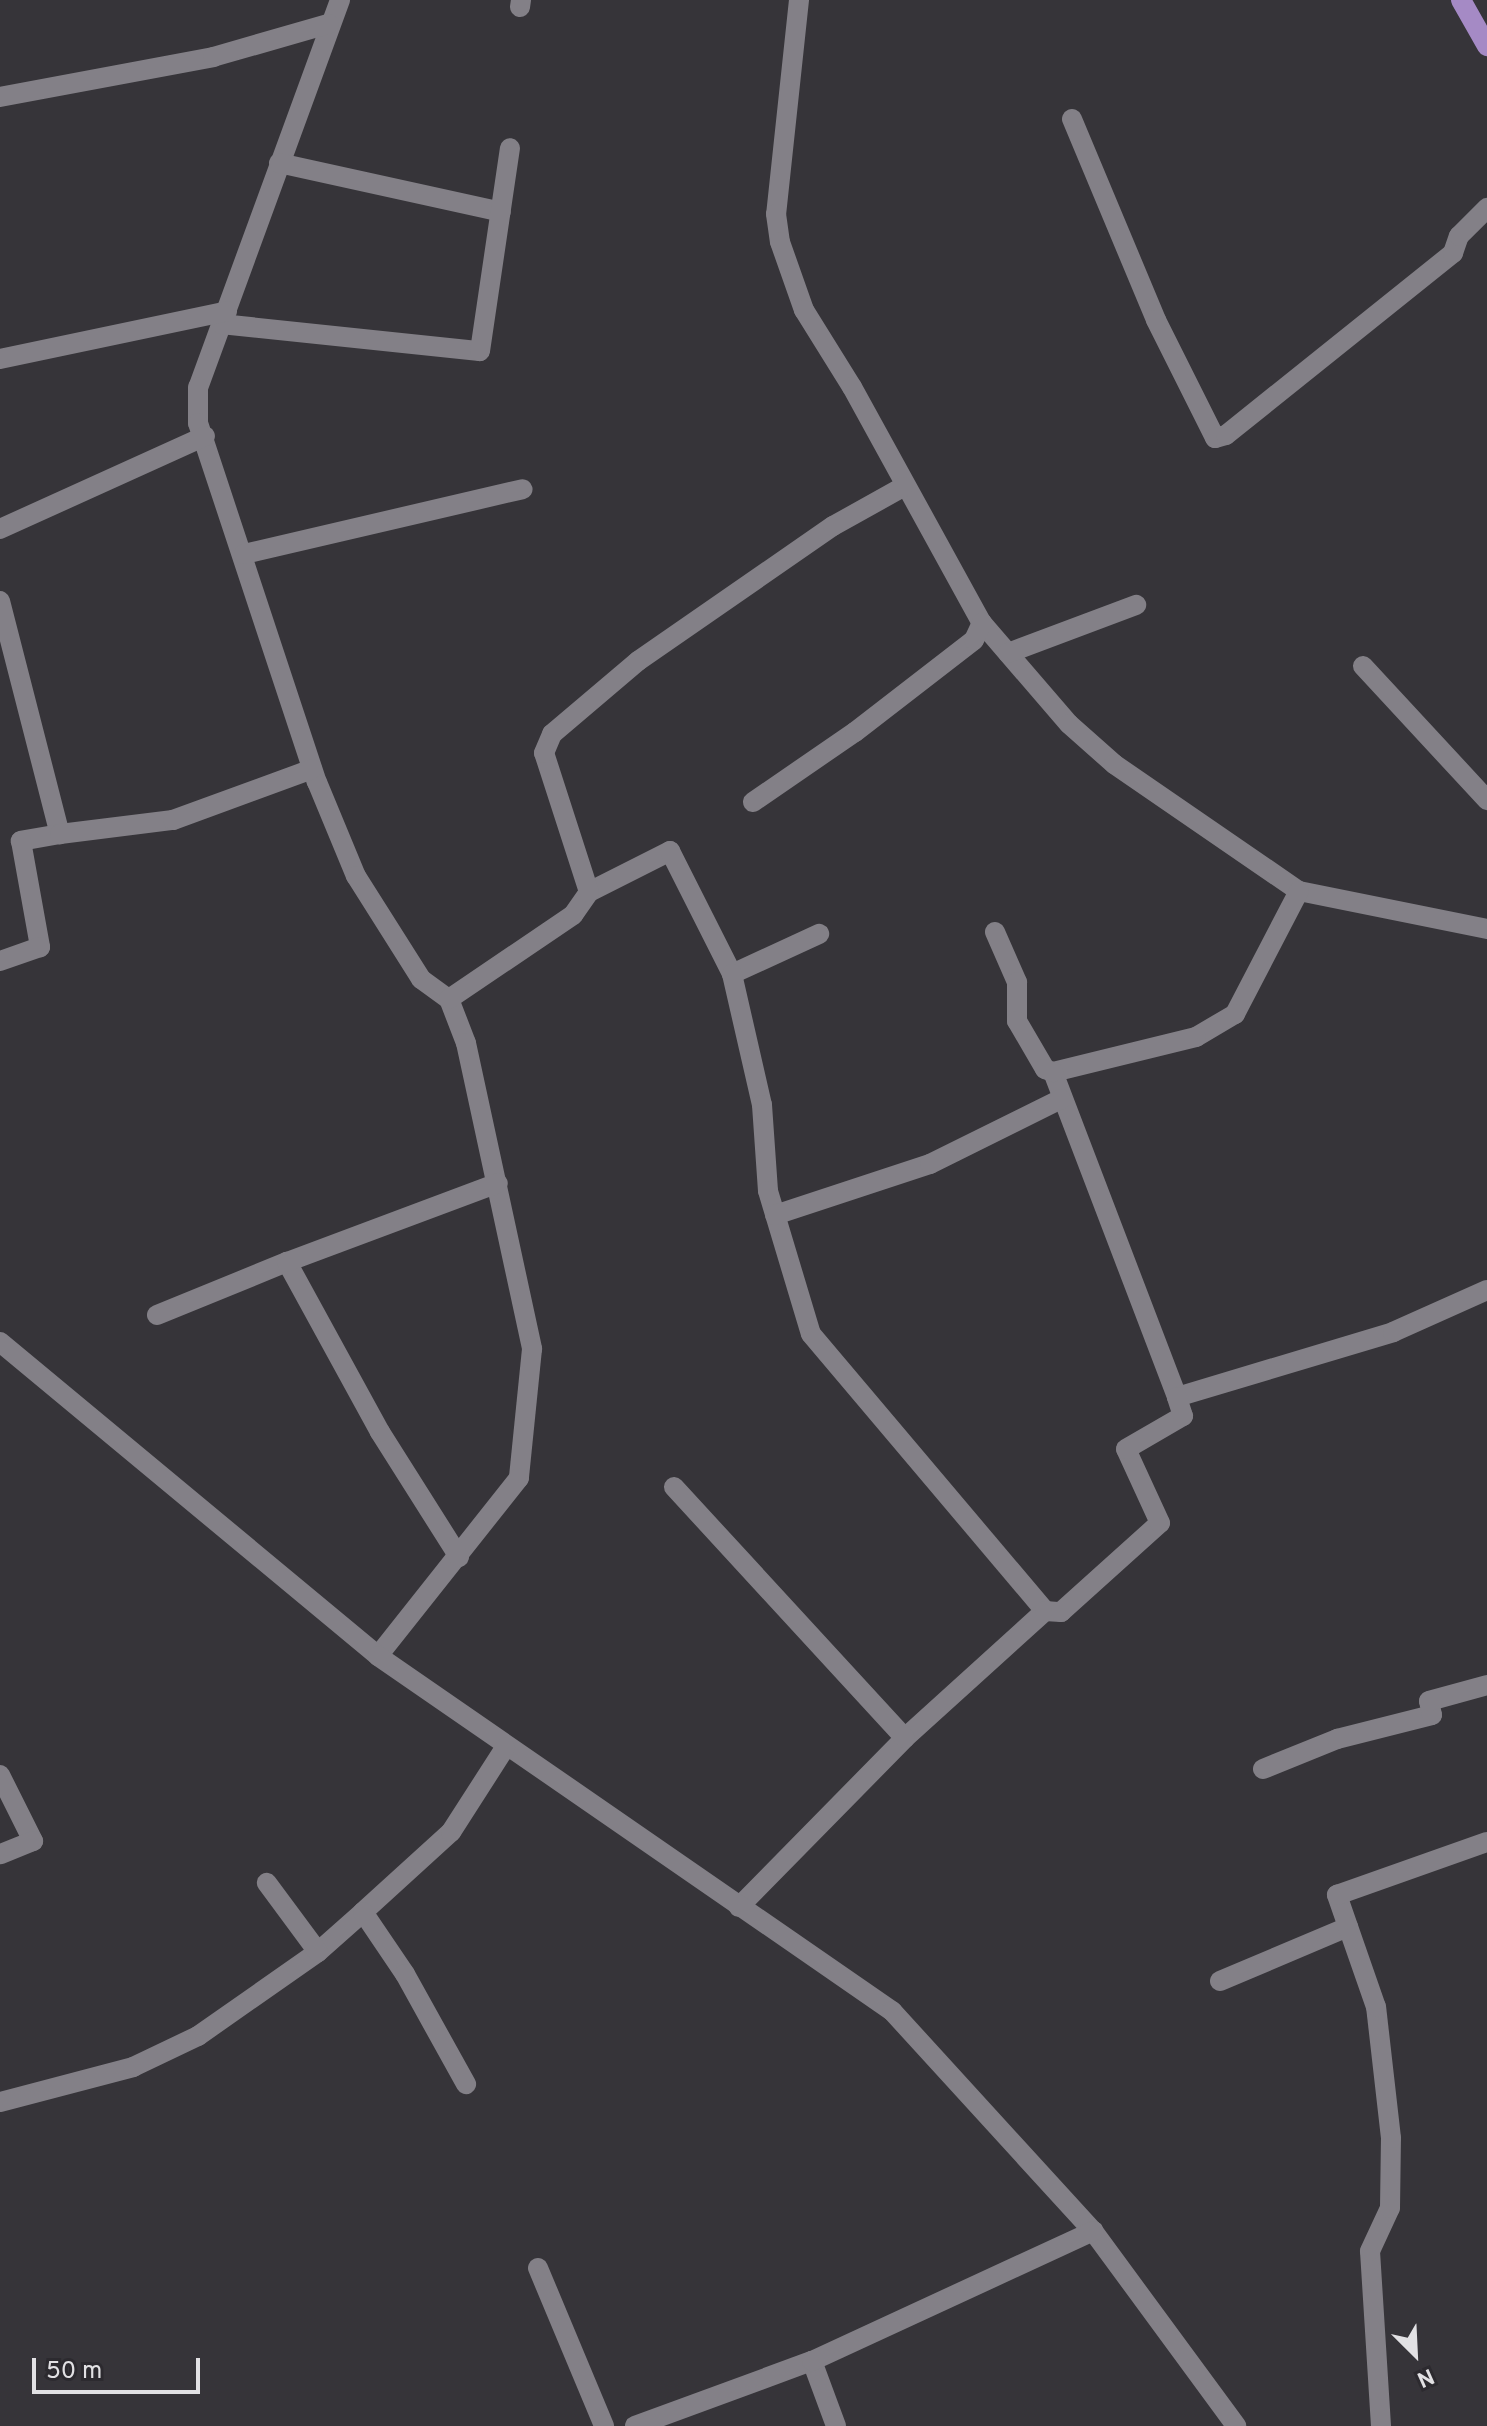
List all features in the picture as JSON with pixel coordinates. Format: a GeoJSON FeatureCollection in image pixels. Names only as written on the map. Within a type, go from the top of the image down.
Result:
{"type":"FeatureCollection","features":[{"type":"Feature","properties":{"kind":"main road"},"geometry":{"type":"LineString","coordinates":[[1461,0],[1486,41]]}},
{"type":"Feature","properties":{"kind":"street"},"geometry":{"type":"LineString","coordinates":[[340,0],[328,24],[198,387],[198,423],[244,554],[312,769],[356,876],[421,979],[449,999],[466,1043],[532,1349],[519,1478],[378,1656]]}},
{"type":"Feature","properties":{"kind":"street"},"geometry":{"type":"LineString","coordinates":[[799,0],[776,214],[780,242],[804,310],[852,387],[903,487],[982,623],[1069,724],[1114,764],[1299,891],[1487,929]]}},
{"type":"Feature","properties":{"kind":"street"},"geometry":{"type":"LineString","coordinates":[[0,97],[213,57],[328,24]]}},
{"type":"Feature","properties":{"kind":"street"},"geometry":{"type":"LineString","coordinates":[[1072,119],[1156,320],[1215,438],[1226,435],[1453,253],[1459,236],[1487,208]]}},
{"type":"Feature","properties":{"kind":"street"},"geometry":{"type":"LineString","coordinates":[[0,359],[224,318],[480,351],[510,148]]}},
{"type":"Feature","properties":{"kind":"street"},"geometry":{"type":"LineString","coordinates":[[279,163],[501,212]]}},
{"type":"Feature","properties":{"kind":"street"},"geometry":{"type":"LineString","coordinates":[[0,529],[205,436]]}},
{"type":"Feature","properties":{"kind":"street"},"geometry":{"type":"LineString","coordinates":[[589,892],[544,753],[552,734],[638,661],[833,526],[903,487]]}},
{"type":"Feature","properties":{"kind":"street"},"geometry":{"type":"LineString","coordinates":[[244,554],[523,489]]}},
{"type":"Feature","properties":{"kind":"street"},"geometry":{"type":"LineString","coordinates":[[0,601],[60,834]]}},
{"type":"Feature","properties":{"kind":"street"},"geometry":{"type":"LineString","coordinates":[[1008,653],[1136,605]]}},
{"type":"Feature","properties":{"kind":"street"},"geometry":{"type":"LineString","coordinates":[[753,802],[950,659],[974,640],[982,623]]}},
{"type":"Feature","properties":{"kind":"street"},"geometry":{"type":"LineString","coordinates":[[1363,666],[1487,800]]}},
{"type":"Feature","properties":{"kind":"street"},"geometry":{"type":"LineString","coordinates":[[0,961],[40,947],[21,841],[173,820],[312,769]]}},
{"type":"Feature","properties":{"kind":"street"},"geometry":{"type":"LineString","coordinates":[[449,999],[573,915],[589,892],[670,851],[732,974],[762,1105],[768,1191],[811,1334],[1045,1611]]}},
{"type":"Feature","properties":{"kind":"street"},"geometry":{"type":"LineString","coordinates":[[995,932],[1017,982],[1017,1021],[1045,1069],[1053,1072],[1196,1037],[1235,1014],[1299,891]]}},
{"type":"Feature","properties":{"kind":"street"},"geometry":{"type":"LineString","coordinates":[[732,974],[819,934]]}},
{"type":"Feature","properties":{"kind":"street"},"geometry":{"type":"LineString","coordinates":[[739,1907],[905,1738],[1045,1611],[1061,1612],[1160,1523],[1126,1449],[1183,1416],[1053,1072]]}},
{"type":"Feature","properties":{"kind":"street"},"geometry":{"type":"LineString","coordinates":[[775,1215],[930,1164],[1061,1099]]}},
{"type":"Feature","properties":{"kind":"street"},"geometry":{"type":"LineString","coordinates":[[157,1315],[287,1262],[498,1183]]}},
{"type":"Feature","properties":{"kind":"street"},"geometry":{"type":"LineString","coordinates":[[287,1262],[380,1432],[459,1557]]}},
{"type":"Feature","properties":{"kind":"street"},"geometry":{"type":"LineString","coordinates":[[1177,1397],[1393,1332],[1487,1290]]}},
{"type":"Feature","properties":{"kind":"street"},"geometry":{"type":"LineString","coordinates":[[0,1342],[378,1656],[505,1748],[892,2011],[1093,2231],[1236,2426]]}},
{"type":"Feature","properties":{"kind":"street"},"geometry":{"type":"LineString","coordinates":[[674,1487],[905,1738]]}},
{"type":"Feature","properties":{"kind":"street"},"geometry":{"type":"LineString","coordinates":[[1263,1769],[1337,1739],[1432,1715],[1429,1701],[1487,1685]]}},
{"type":"Feature","properties":{"kind":"street"},"geometry":{"type":"LineString","coordinates":[[0,2102],[146,2061],[198,2036],[318,1952],[451,1832],[505,1748]]}},
{"type":"Feature","properties":{"kind":"street"},"geometry":{"type":"LineString","coordinates":[[0,1775],[33,1841],[0,1854]]}},
{"type":"Feature","properties":{"kind":"street"},"geometry":{"type":"LineString","coordinates":[[1381,2426],[1370,2251],[1390,2208],[1391,2138],[1376,2007],[1337,1895],[1487,1842]]}},
{"type":"Feature","properties":{"kind":"street"},"geometry":{"type":"LineString","coordinates":[[267,1883],[318,1952]]}},
{"type":"Feature","properties":{"kind":"street"},"geometry":{"type":"LineString","coordinates":[[363,1912],[405,1974],[466,2084]]}},
{"type":"Feature","properties":{"kind":"street"},"geometry":{"type":"LineString","coordinates":[[1220,1981],[1348,1927]]}},
{"type":"Feature","properties":{"kind":"street"},"geometry":{"type":"LineString","coordinates":[[635,2426],[812,2361],[1093,2231]]}},
{"type":"Feature","properties":{"kind":"street"},"geometry":{"type":"LineString","coordinates":[[538,2268],[604,2426]]}},
{"type":"Feature","properties":{"kind":"street"},"geometry":{"type":"LineString","coordinates":[[812,2361],[836,2426]]}}]}
